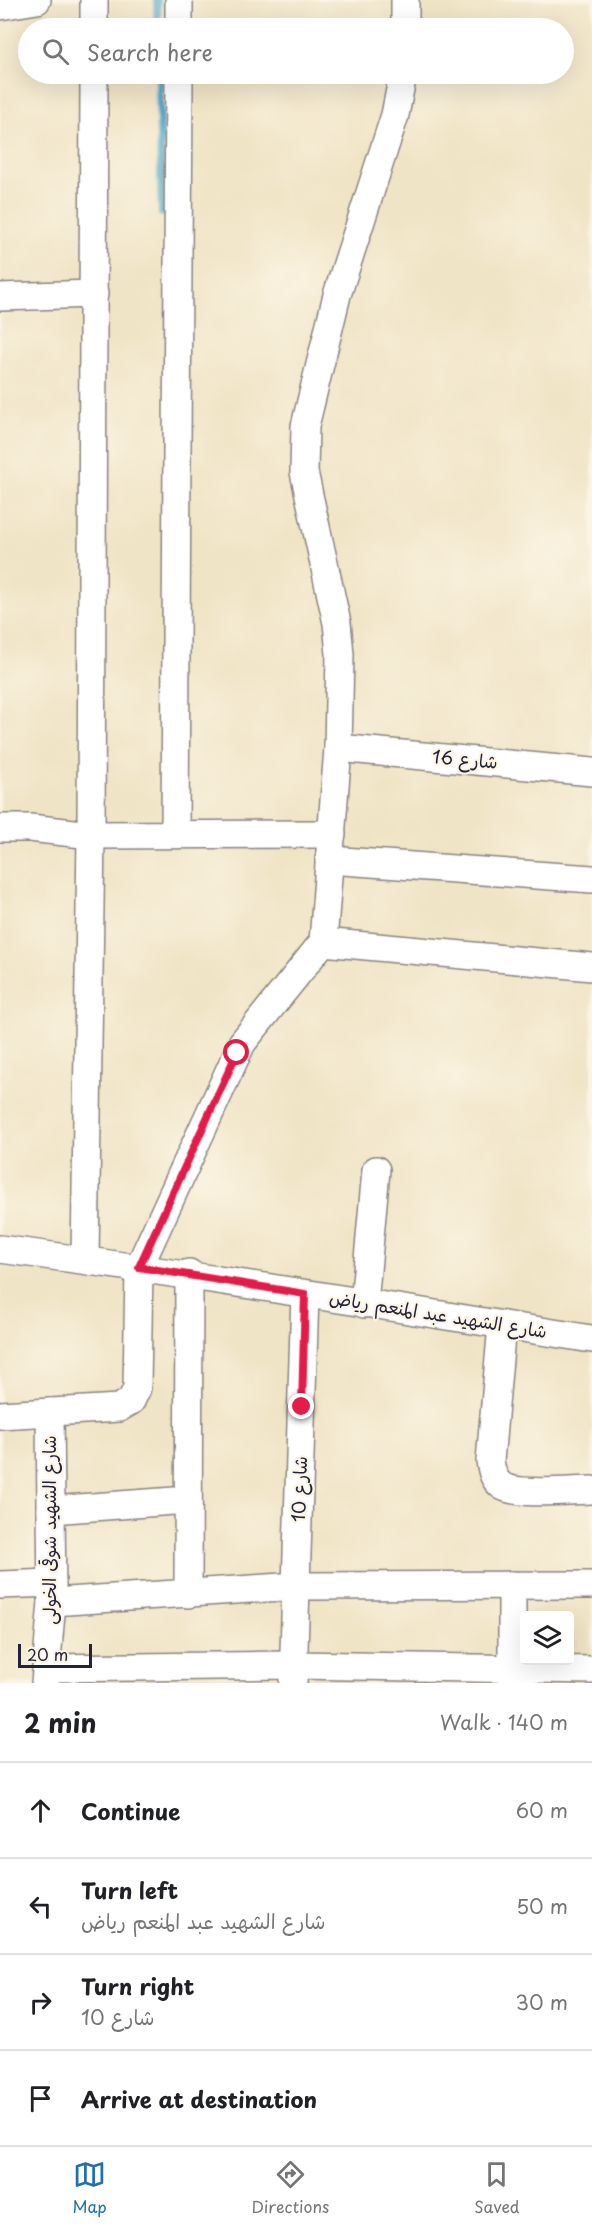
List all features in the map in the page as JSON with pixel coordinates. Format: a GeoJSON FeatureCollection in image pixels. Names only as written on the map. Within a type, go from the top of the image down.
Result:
{"type":"FeatureCollection","features":[{"type":"Feature","properties":{"kind":"street"},"geometry":{"type":"LineString","coordinates":[[0,6],[37,0]]}},
{"type":"Feature","properties":{"kind":"street"},"geometry":{"type":"LineString","coordinates":[[94,0],[94,18]]}},
{"type":"Feature","properties":{"kind":"street"},"geometry":{"type":"LineString","coordinates":[[179,0],[179,18]]}},
{"type":"Feature","properties":{"kind":"street"},"geometry":{"type":"LineString","coordinates":[[405,0],[405,18]]}},
{"type":"Feature","properties":{"kind":"street"},"geometry":{"type":"LineString","coordinates":[[85,1260],[91,835],[94,84]]}},
{"type":"Feature","properties":{"kind":"street"},"geometry":{"type":"LineString","coordinates":[[176,834],[178,84]]}},
{"type":"Feature","properties":{"kind":"street"},"geometry":{"type":"LineString","coordinates":[[0,1415],[119,1408],[131,1401],[135,1395],[139,1267],[242,1043],[323,942],[338,748],[339,636],[304,472],[305,426],[338,295],[395,115],[401,84]]}},
{"type":"Feature","properties":{"kind":"street"},"geometry":{"type":"LineString","coordinates":[[0,297],[94,294]]}},
{"type":"Feature","properties":{"kind":"street","name":"شارع 16"},"geometry":{"type":"LineString","coordinates":[[338,748],[592,771]]}},
{"type":"Feature","properties":{"kind":"street"},"geometry":{"type":"LineString","coordinates":[[0,828],[30,828],[91,835],[332,834]]}},
{"type":"Feature","properties":{"kind":"street"},"geometry":{"type":"LineString","coordinates":[[329,860],[592,879]]}},
{"type":"Feature","properties":{"kind":"street"},"geometry":{"type":"LineString","coordinates":[[323,942],[592,967]]}},
{"type":"Feature","properties":{"kind":"street"},"geometry":{"type":"LineString","coordinates":[[364,1304],[376,1170]]}},
{"type":"Feature","properties":{"kind":"street","name":"شارع الشهيد عبد المنعم رياض"},"geometry":{"type":"LineString","coordinates":[[0,1249],[189,1274],[592,1339]]}},
{"type":"Feature","properties":{"kind":"street"},"geometry":{"type":"LineString","coordinates":[[188,1594],[189,1274]]}},
{"type":"Feature","properties":{"kind":"street","name":"شارع 10"},"geometry":{"type":"LineString","coordinates":[[294,1674],[305,1294]]}},
{"type":"Feature","properties":{"kind":"street"},"geometry":{"type":"LineString","coordinates":[[502,1325],[490,1461],[493,1476],[503,1487],[518,1490],[592,1490]]}},
{"type":"Feature","properties":{"kind":"street","name":"شارع الشهيد شوقى الخولى"},"geometry":{"type":"LineString","coordinates":[[45,1676],[52,1592],[50,1412]]}},
{"type":"Feature","properties":{"kind":"street"},"geometry":{"type":"LineString","coordinates":[[51,1510],[188,1500]]}},
{"type":"Feature","properties":{"kind":"street"},"geometry":{"type":"LineString","coordinates":[[0,1585],[52,1592],[188,1594],[298,1586],[592,1585]]}},
{"type":"Feature","properties":{"kind":"street"},"geometry":{"type":"LineString","coordinates":[[512,1585],[512,1669]]}},
{"type":"Feature","properties":{"kind":"street"},"geometry":{"type":"LineString","coordinates":[[45,1676],[512,1669],[592,1670]]}},
{"type":"Feature","properties":{"kind":"waterway"},"geometry":{"type":"LineString","coordinates":[[157,0],[158,18]]}},
{"type":"Feature","properties":{"kind":"waterway"},"geometry":{"type":"LineString","coordinates":[[159,84],[162,213]]}},
{"type":"Feature","properties":{"kind":"route"},"geometry":{"type":"LineString","coordinates":[[237,1053],[139,1267],[305,1294],[302,1407]]}}]}
